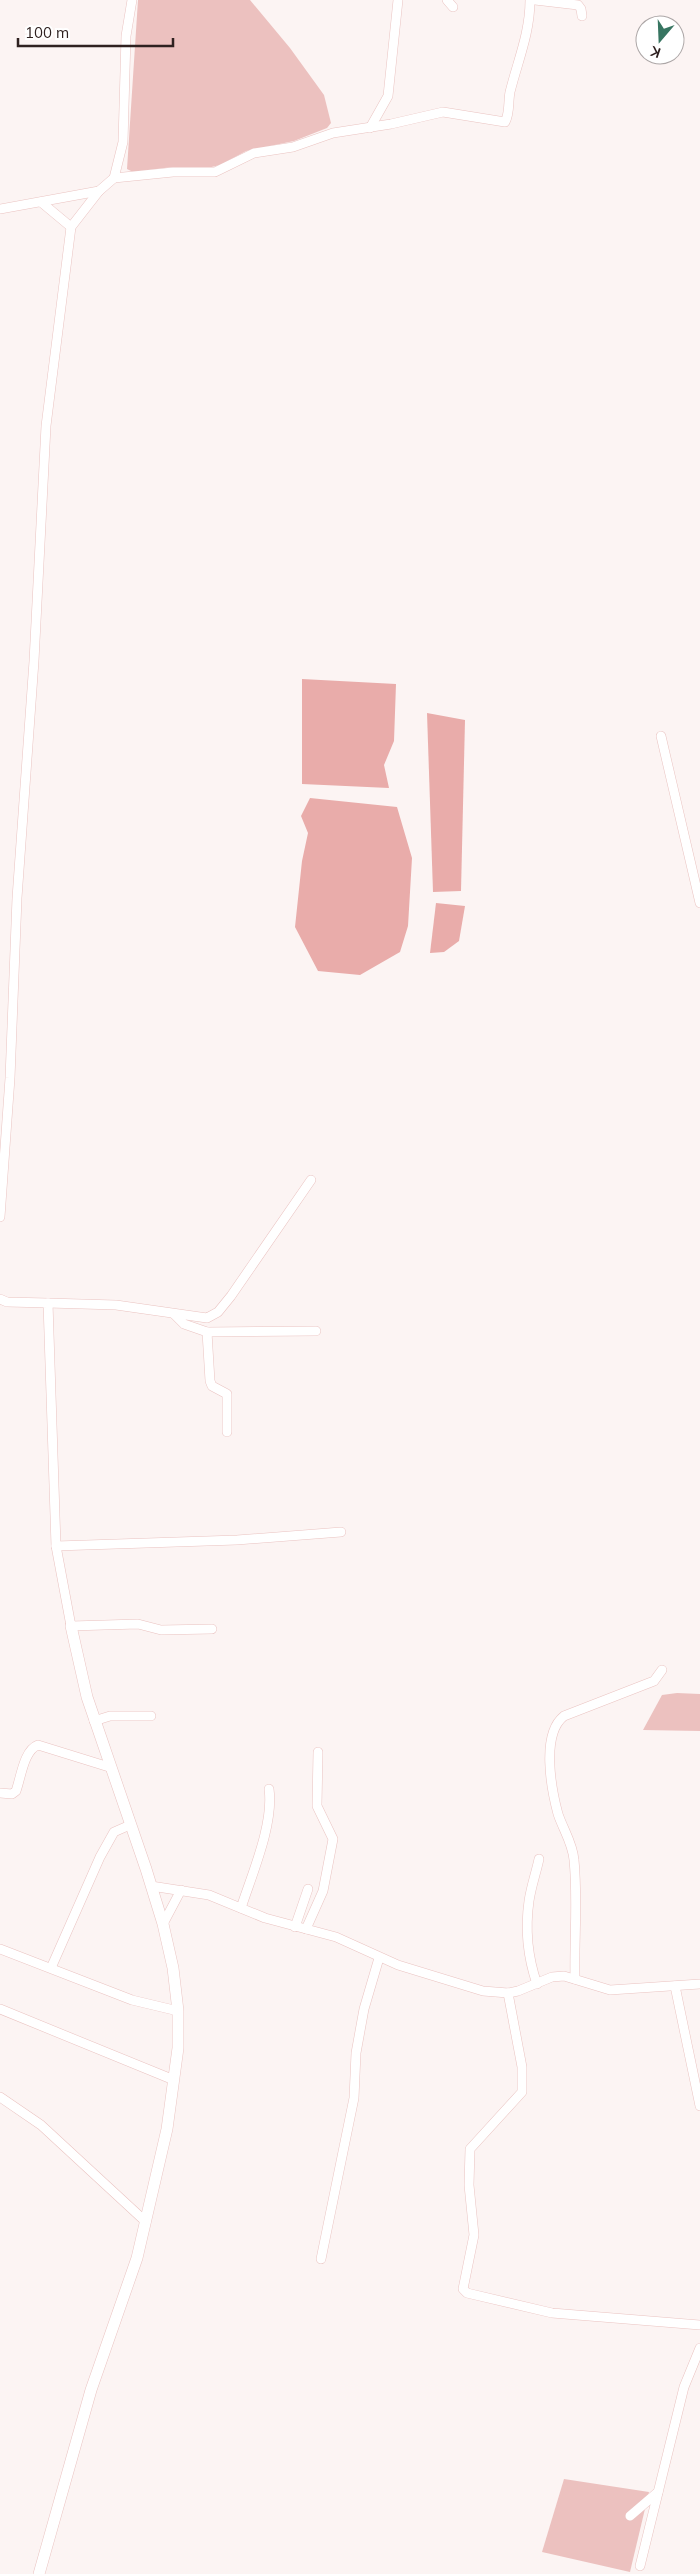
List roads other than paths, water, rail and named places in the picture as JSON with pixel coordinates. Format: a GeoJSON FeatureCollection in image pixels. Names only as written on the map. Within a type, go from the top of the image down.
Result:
{"type":"FeatureCollection","features":[{"type":"Feature","properties":{"kind":"street"},"geometry":{"type":"LineString","coordinates":[[0,1217],[10,1078],[17,898],[34,661],[46,426],[71,227],[99,191],[114,178],[123,142],[126,36],[132,0]]}},
{"type":"Feature","properties":{"kind":"street"},"geometry":{"type":"LineString","coordinates":[[370,128],[388,96],[398,0]]}},
{"type":"Feature","properties":{"kind":"street"},"geometry":{"type":"LineString","coordinates":[[114,178],[173,172],[215,172],[254,153],[293,146],[334,133],[370,128],[443,112],[506,122],[510,92],[529,27],[530,0]]}},
{"type":"Feature","properties":{"kind":"street"},"geometry":{"type":"LineString","coordinates":[[536,0],[578,5],[582,16]]}},
{"type":"Feature","properties":{"kind":"street"},"geometry":{"type":"LineString","coordinates":[[0,209],[99,191]]}},
{"type":"Feature","properties":{"kind":"street"},"geometry":{"type":"LineString","coordinates":[[42,202],[71,227]]}},
{"type":"Feature","properties":{"kind":"street"},"geometry":{"type":"LineString","coordinates":[[661,736],[700,903]]}},
{"type":"Feature","properties":{"kind":"street"},"geometry":{"type":"LineString","coordinates":[[0,1299],[7,1302],[116,1305],[207,1318],[218,1312],[311,1180]]}},
{"type":"Feature","properties":{"kind":"street"},"geometry":{"type":"LineString","coordinates":[[39,2574],[91,2390],[137,2258],[146,2222],[167,2129],[174,2080],[178,2010],[173,1968],[163,1924],[94,1721],[71,1626],[56,1546],[48,1303]]}},
{"type":"Feature","properties":{"kind":"street"},"geometry":{"type":"LineString","coordinates":[[174,1314],[184,1324],[207,1332],[316,1331]]}},
{"type":"Feature","properties":{"kind":"street"},"geometry":{"type":"LineString","coordinates":[[207,1332],[210,1381],[212,1386],[226,1394],[227,1432]]}},
{"type":"Feature","properties":{"kind":"street"},"geometry":{"type":"LineString","coordinates":[[56,1546],[237,1540],[341,1532]]}},
{"type":"Feature","properties":{"kind":"street"},"geometry":{"type":"LineString","coordinates":[[71,1626],[138,1624],[161,1630],[212,1629]]}},
{"type":"Feature","properties":{"kind":"street"},"geometry":{"type":"LineString","coordinates":[[575,1978],[574,1859],[558,1812],[551,1770],[551,1735],[556,1724],[564,1716],[654,1681],[662,1670]]}},
{"type":"Feature","properties":{"kind":"street"},"geometry":{"type":"LineString","coordinates":[[94,1721],[110,1716],[150,1716]]}},
{"type":"Feature","properties":{"kind":"street"},"geometry":{"type":"LineString","coordinates":[[0,1793],[12,1794],[16,1791],[28,1754],[32,1748],[38,1745],[109,1767]]}},
{"type":"Feature","properties":{"kind":"street"},"geometry":{"type":"LineString","coordinates":[[306,1929],[323,1891],[333,1839],[317,1806],[318,1752]]}},
{"type":"Feature","properties":{"kind":"street"},"geometry":{"type":"LineString","coordinates":[[241,1908],[262,1843],[270,1798],[269,1788]]}},
{"type":"Feature","properties":{"kind":"street"},"geometry":{"type":"LineString","coordinates":[[51,1968],[100,1857],[114,1832],[130,1825]]}},
{"type":"Feature","properties":{"kind":"street"},"geometry":{"type":"LineString","coordinates":[[537,1984],[531,1968],[528,1938],[529,1901],[539,1859]]}},
{"type":"Feature","properties":{"kind":"street"},"geometry":{"type":"LineString","coordinates":[[151,1886],[209,1895],[295,1927],[336,1937],[379,1958],[452,1983],[483,1991],[508,1993],[552,1978],[564,1976],[610,1990],[700,1984]]}},
{"type":"Feature","properties":{"kind":"street"},"geometry":{"type":"LineString","coordinates":[[295,1927],[308,1889]]}},
{"type":"Feature","properties":{"kind":"street"},"geometry":{"type":"LineString","coordinates":[[163,1924],[181,1890]]}},
{"type":"Feature","properties":{"kind":"street"},"geometry":{"type":"LineString","coordinates":[[0,1949],[132,2000],[178,2010]]}},
{"type":"Feature","properties":{"kind":"street"},"geometry":{"type":"LineString","coordinates":[[321,2259],[354,2098],[356,2053],[364,2008],[379,1958]]}},
{"type":"Feature","properties":{"kind":"street"},"geometry":{"type":"LineString","coordinates":[[675,1986],[700,2106]]}},
{"type":"Feature","properties":{"kind":"street"},"geometry":{"type":"LineString","coordinates":[[508,1993],[522,2067],[522,2092],[470,2149],[469,2185],[474,2235],[463,2289],[467,2293],[506,2304],[552,2313],[700,2325]]}},
{"type":"Feature","properties":{"kind":"street"},"geometry":{"type":"LineString","coordinates":[[0,2010],[174,2080]]}},
{"type":"Feature","properties":{"kind":"street"},"geometry":{"type":"LineString","coordinates":[[0,2097],[40,2124],[146,2222]]}},
{"type":"Feature","properties":{"kind":"street"},"geometry":{"type":"LineString","coordinates":[[640,2566],[684,2387],[700,2348]]}},
{"type":"Feature","properties":{"kind":"street"},"geometry":{"type":"LineString","coordinates":[[630,2516],[658,2492]]}}]}
